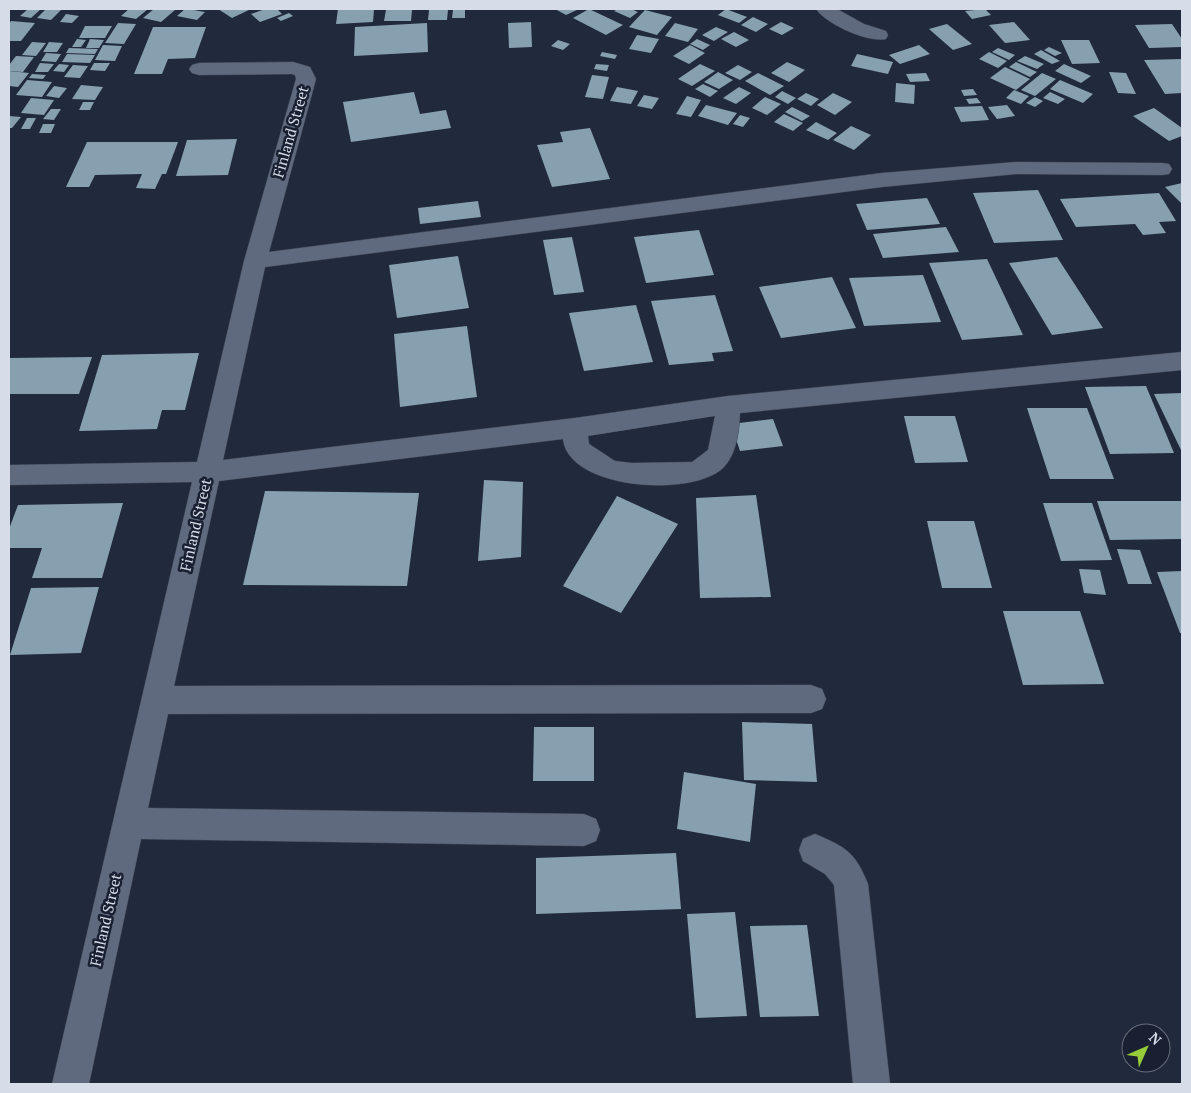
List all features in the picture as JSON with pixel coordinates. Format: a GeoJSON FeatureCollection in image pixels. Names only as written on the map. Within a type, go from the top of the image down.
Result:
{"type":"FeatureCollection","features":[{"type":"Feature","properties":{"kind":"street"},"geometry":{"type":"LineString","coordinates":[[825,9],[853,26],[869,33],[879,34]]}},
{"type":"Feature","properties":{"kind":"street","name":"Finland Street"},"geometry":{"type":"LineString","coordinates":[[70,1084],[255,261],[306,78],[303,71],[293,68],[199,69]]}},
{"type":"Feature","properties":{"kind":"street"},"geometry":{"type":"LineString","coordinates":[[255,261],[882,180],[1016,168],[1162,169]]}},
{"type":"Feature","properties":{"kind":"street"},"geometry":{"type":"LineString","coordinates":[[9,475],[208,472],[575,428],[728,404],[1182,361]]}},
{"type":"Feature","properties":{"kind":"street"},"geometry":{"type":"LineString","coordinates":[[575,428],[577,448],[601,466],[617,472],[635,474],[694,472],[708,466],[719,454],[726,424],[728,404]]}},
{"type":"Feature","properties":{"kind":"street"},"geometry":{"type":"LineString","coordinates":[[156,700],[811,699]]}},
{"type":"Feature","properties":{"kind":"street"},"geometry":{"type":"LineString","coordinates":[[128,823],[584,830]]}},
{"type":"Feature","properties":{"kind":"street"},"geometry":{"type":"LineString","coordinates":[[815,850],[841,865],[847,873],[850,884],[872,1084]]}},
{"type":"Feature","properties":{"kind":"building"},"geometry":{"type":"Polygon","coordinates":[[[28,9],[41,9],[31,18],[20,16],[28,9]]]}},
{"type":"Feature","properties":{"kind":"building"},"geometry":{"type":"Polygon","coordinates":[[[46,9],[61,10],[51,20],[37,18],[46,9]]]}},
{"type":"Feature","properties":{"kind":"building"},"geometry":{"type":"Polygon","coordinates":[[[129,9],[148,9],[136,19],[121,16],[129,9]]]}},
{"type":"Feature","properties":{"kind":"building"},"geometry":{"type":"Polygon","coordinates":[[[154,9],[175,10],[161,22],[143,18],[154,9]]]}},
{"type":"Feature","properties":{"kind":"building"},"geometry":{"type":"Polygon","coordinates":[[[185,9],[205,12],[197,20],[177,16],[185,9]]]}},
{"type":"Feature","properties":{"kind":"building"},"geometry":{"type":"Polygon","coordinates":[[[218,9],[251,9],[232,18],[218,9]]]}},
{"type":"Feature","properties":{"kind":"building"},"geometry":{"type":"Polygon","coordinates":[[[265,9],[277,9],[282,14],[260,22],[251,14],[265,9]]]}},
{"type":"Feature","properties":{"kind":"building"},"geometry":{"type":"Polygon","coordinates":[[[338,9],[374,9],[373,22],[336,24],[338,9]]]}},
{"type":"Feature","properties":{"kind":"building"},"geometry":{"type":"Polygon","coordinates":[[[555,9],[579,9],[566,15],[555,9]]]}},
{"type":"Feature","properties":{"kind":"building"},"geometry":{"type":"Polygon","coordinates":[[[589,9],[623,25],[606,35],[573,18],[589,9]]]}},
{"type":"Feature","properties":{"kind":"building"},"geometry":{"type":"Polygon","coordinates":[[[618,9],[631,9],[638,12],[630,18],[614,11],[618,9]]]}},
{"type":"Feature","properties":{"kind":"building"},"geometry":{"type":"Polygon","coordinates":[[[726,9],[747,17],[739,23],[718,15],[726,9]]]}},
{"type":"Feature","properties":{"kind":"building"},"geometry":{"type":"Polygon","coordinates":[[[985,9],[991,15],[972,19],[965,11],[985,9]]]}},
{"type":"Feature","properties":{"kind":"building"},"geometry":{"type":"Polygon","coordinates":[[[386,10],[412,10],[411,21],[384,21],[386,10]]]}},
{"type":"Feature","properties":{"kind":"building"},"geometry":{"type":"Polygon","coordinates":[[[429,10],[448,10],[447,20],[428,20],[429,10]]]}},
{"type":"Feature","properties":{"kind":"building"},"geometry":{"type":"Polygon","coordinates":[[[453,10],[465,10],[465,18],[452,18],[453,10]]]}},
{"type":"Feature","properties":{"kind":"building"},"geometry":{"type":"Polygon","coordinates":[[[645,10],[672,17],[657,35],[629,27],[645,10]]]}},
{"type":"Feature","properties":{"kind":"building"},"geometry":{"type":"Polygon","coordinates":[[[289,13],[293,16],[281,21],[277,18],[289,13]]]}},
{"type":"Feature","properties":{"kind":"building"},"geometry":{"type":"Polygon","coordinates":[[[66,14],[79,16],[72,23],[60,22],[66,14]]]}},
{"type":"Feature","properties":{"kind":"building"},"geometry":{"type":"Polygon","coordinates":[[[753,17],[768,24],[756,32],[741,25],[753,17]]]}},
{"type":"Feature","properties":{"kind":"building"},"geometry":{"type":"Polygon","coordinates":[[[11,21],[35,23],[21,41],[9,41],[9,24],[11,21]]]}},
{"type":"Feature","properties":{"kind":"building"},"geometry":{"type":"Polygon","coordinates":[[[531,22],[532,47],[509,48],[508,23],[531,22]]]}},
{"type":"Feature","properties":{"kind":"building"},"geometry":{"type":"Polygon","coordinates":[[[781,22],[794,28],[782,35],[769,29],[781,22]]]}},
{"type":"Feature","properties":{"kind":"building"},"geometry":{"type":"Polygon","coordinates":[[[1014,22],[1030,40],[1005,43],[989,25],[1014,22]]]}},
{"type":"Feature","properties":{"kind":"building"},"geometry":{"type":"Polygon","coordinates":[[[118,23],[136,24],[124,44],[105,43],[118,23]]]}},
{"type":"Feature","properties":{"kind":"building"},"geometry":{"type":"Polygon","coordinates":[[[427,23],[428,52],[354,56],[355,27],[427,23]]]}},
{"type":"Feature","properties":{"kind":"building"},"geometry":{"type":"Polygon","coordinates":[[[675,23],[698,29],[688,42],[665,36],[675,23]]]}},
{"type":"Feature","properties":{"kind":"building"},"geometry":{"type":"Polygon","coordinates":[[[947,24],[972,44],[953,50],[929,29],[947,24]]]}},
{"type":"Feature","properties":{"kind":"building"},"geometry":{"type":"Polygon","coordinates":[[[1172,24],[1182,39],[1182,47],[1149,48],[1135,25],[1172,24]]]}},
{"type":"Feature","properties":{"kind":"building"},"geometry":{"type":"Polygon","coordinates":[[[85,26],[112,26],[105,38],[79,38],[85,26]]]}},
{"type":"Feature","properties":{"kind":"building"},"geometry":{"type":"Polygon","coordinates":[[[153,27],[206,27],[195,58],[168,59],[162,74],[134,74],[153,27]]]}},
{"type":"Feature","properties":{"kind":"building"},"geometry":{"type":"Polygon","coordinates":[[[716,27],[728,32],[714,41],[702,35],[716,27]]]}},
{"type":"Feature","properties":{"kind":"building"},"geometry":{"type":"Polygon","coordinates":[[[734,32],[749,40],[736,47],[721,39],[734,32]]]}},
{"type":"Feature","properties":{"kind":"building"},"geometry":{"type":"Polygon","coordinates":[[[637,35],[659,39],[651,53],[629,49],[637,35]]]}},
{"type":"Feature","properties":{"kind":"building"},"geometry":{"type":"Polygon","coordinates":[[[77,39],[86,40],[81,47],[72,47],[77,39]]]}},
{"type":"Feature","properties":{"kind":"building"},"geometry":{"type":"Polygon","coordinates":[[[90,39],[104,40],[99,48],[86,48],[90,39]]]}},
{"type":"Feature","properties":{"kind":"building"},"geometry":{"type":"Polygon","coordinates":[[[697,39],[710,45],[703,50],[690,44],[697,39]]]}},
{"type":"Feature","properties":{"kind":"building"},"geometry":{"type":"Polygon","coordinates":[[[558,40],[570,44],[563,50],[551,46],[558,40]]]}},
{"type":"Feature","properties":{"kind":"building"},"geometry":{"type":"Polygon","coordinates":[[[1061,40],[1089,40],[1100,63],[1072,64],[1061,40]]]}},
{"type":"Feature","properties":{"kind":"building"},"geometry":{"type":"Polygon","coordinates":[[[32,42],[46,43],[36,56],[22,55],[32,42]]]}},
{"type":"Feature","properties":{"kind":"building"},"geometry":{"type":"Polygon","coordinates":[[[49,42],[63,43],[57,52],[43,52],[49,42]]]}},
{"type":"Feature","properties":{"kind":"building"},"geometry":{"type":"Polygon","coordinates":[[[103,45],[122,46],[115,61],[95,60],[103,45]]]}},
{"type":"Feature","properties":{"kind":"building"},"geometry":{"type":"Polygon","coordinates":[[[690,45],[705,53],[689,64],[673,56],[690,45]]]}},
{"type":"Feature","properties":{"kind":"building"},"geometry":{"type":"Polygon","coordinates":[[[919,45],[930,54],[900,64],[889,55],[919,45]]]}},
{"type":"Feature","properties":{"kind":"building"},"geometry":{"type":"Polygon","coordinates":[[[1049,47],[1062,53],[1055,56],[1044,50],[1049,47]]]}},
{"type":"Feature","properties":{"kind":"building"},"geometry":{"type":"Polygon","coordinates":[[[69,48],[98,49],[95,54],[66,53],[69,48]]]}},
{"type":"Feature","properties":{"kind":"building"},"geometry":{"type":"Polygon","coordinates":[[[998,48],[1015,55],[1009,60],[992,52],[998,48]]]}},
{"type":"Feature","properties":{"kind":"building"},"geometry":{"type":"Polygon","coordinates":[[[1041,50],[1060,61],[1052,64],[1034,54],[1041,50]]]}},
{"type":"Feature","properties":{"kind":"building"},"geometry":{"type":"Polygon","coordinates":[[[602,52],[617,55],[615,59],[600,56],[602,52]]]}},
{"type":"Feature","properties":{"kind":"building"},"geometry":{"type":"Polygon","coordinates":[[[989,52],[1007,61],[998,68],[979,59],[989,52]]]}},
{"type":"Feature","properties":{"kind":"building"},"geometry":{"type":"Polygon","coordinates":[[[46,53],[61,54],[56,62],[41,61],[46,53]]]}},
{"type":"Feature","properties":{"kind":"building"},"geometry":{"type":"Polygon","coordinates":[[[67,54],[95,55],[90,63],[62,62],[67,54]]]}},
{"type":"Feature","properties":{"kind":"building"},"geometry":{"type":"Polygon","coordinates":[[[857,54],[893,62],[888,74],[851,66],[857,54]]]}},
{"type":"Feature","properties":{"kind":"building"},"geometry":{"type":"Polygon","coordinates":[[[16,56],[34,57],[23,72],[9,71],[9,65],[16,56]]]}},
{"type":"Feature","properties":{"kind":"building"},"geometry":{"type":"Polygon","coordinates":[[[1025,56],[1044,64],[1037,69],[1017,61],[1025,56]]]}},
{"type":"Feature","properties":{"kind":"building"},"geometry":{"type":"Polygon","coordinates":[[[1182,59],[1182,93],[1165,94],[1144,60],[1182,59]]]}},
{"type":"Feature","properties":{"kind":"building"},"geometry":{"type":"Polygon","coordinates":[[[787,62],[805,70],[789,82],[771,73],[787,62]]]}},
{"type":"Feature","properties":{"kind":"building"},"geometry":{"type":"Polygon","coordinates":[[[1016,62],[1037,72],[1030,77],[1009,67],[1016,62]]]}},
{"type":"Feature","properties":{"kind":"building"},"geometry":{"type":"Polygon","coordinates":[[[40,63],[54,64],[48,72],[35,72],[40,63]]]}},
{"type":"Feature","properties":{"kind":"building"},"geometry":{"type":"Polygon","coordinates":[[[94,63],[110,63],[105,71],[90,70],[94,63]]]}},
{"type":"Feature","properties":{"kind":"building"},"geometry":{"type":"Polygon","coordinates":[[[59,64],[69,65],[64,72],[53,71],[59,64]]]}},
{"type":"Feature","properties":{"kind":"building"},"geometry":{"type":"Polygon","coordinates":[[[596,64],[609,65],[607,71],[594,69],[596,64]]]}},
{"type":"Feature","properties":{"kind":"building"},"geometry":{"type":"Polygon","coordinates":[[[700,64],[715,71],[692,86],[678,79],[700,64]]]}},
{"type":"Feature","properties":{"kind":"building"},"geometry":{"type":"Polygon","coordinates":[[[1064,64],[1091,76],[1081,83],[1055,71],[1064,64]]]}},
{"type":"Feature","properties":{"kind":"building"},"geometry":{"type":"Polygon","coordinates":[[[73,65],[88,66],[80,78],[64,77],[73,65]]]}},
{"type":"Feature","properties":{"kind":"building"},"geometry":{"type":"Polygon","coordinates":[[[738,65],[752,72],[740,80],[725,73],[738,65]]]}},
{"type":"Feature","properties":{"kind":"building"},"geometry":{"type":"Polygon","coordinates":[[[1005,67],[1030,79],[1016,90],[990,78],[1005,67]]]}},
{"type":"Feature","properties":{"kind":"building"},"geometry":{"type":"Polygon","coordinates":[[[9,71],[29,73],[18,87],[9,86],[9,71]]]}},
{"type":"Feature","properties":{"kind":"building"},"geometry":{"type":"Polygon","coordinates":[[[718,72],[733,80],[719,89],[704,82],[718,72]]]}},
{"type":"Feature","properties":{"kind":"building"},"geometry":{"type":"Polygon","coordinates":[[[1109,72],[1126,73],[1136,94],[1118,93],[1109,72]]]}},
{"type":"Feature","properties":{"kind":"building"},"geometry":{"type":"Polygon","coordinates":[[[758,73],[784,86],[770,95],[745,81],[758,73]]]}},
{"type":"Feature","properties":{"kind":"building"},"geometry":{"type":"Polygon","coordinates":[[[926,73],[930,81],[910,82],[906,74],[926,73]]]}},
{"type":"Feature","properties":{"kind":"building"},"geometry":{"type":"Polygon","coordinates":[[[1042,73],[1056,79],[1035,96],[1021,90],[1042,73]]]}},
{"type":"Feature","properties":{"kind":"building"},"geometry":{"type":"Polygon","coordinates":[[[32,74],[46,75],[43,79],[29,78],[32,74]]]}},
{"type":"Feature","properties":{"kind":"building"},"geometry":{"type":"Polygon","coordinates":[[[592,75],[609,77],[603,99],[585,97],[592,75]]]}},
{"type":"Feature","properties":{"kind":"building"},"geometry":{"type":"Polygon","coordinates":[[[27,80],[52,82],[42,97],[16,95],[27,80]]]}},
{"type":"Feature","properties":{"kind":"building"},"geometry":{"type":"Polygon","coordinates":[[[1060,80],[1093,94],[1083,103],[1050,89],[1060,80]]]}},
{"type":"Feature","properties":{"kind":"building"},"geometry":{"type":"Polygon","coordinates":[[[896,83],[915,85],[914,104],[895,102],[896,83]]]}},
{"type":"Feature","properties":{"kind":"building"},"geometry":{"type":"Polygon","coordinates":[[[703,84],[718,91],[710,97],[695,89],[703,84]]]}},
{"type":"Feature","properties":{"kind":"building"},"geometry":{"type":"Polygon","coordinates":[[[81,85],[103,87],[95,100],[72,99],[81,85]]]}},
{"type":"Feature","properties":{"kind":"building"},"geometry":{"type":"Polygon","coordinates":[[[54,86],[67,88],[59,98],[46,96],[54,86]]]}},
{"type":"Feature","properties":{"kind":"building"},"geometry":{"type":"Polygon","coordinates":[[[617,87],[638,91],[631,104],[610,101],[617,87]]]}},
{"type":"Feature","properties":{"kind":"building"},"geometry":{"type":"Polygon","coordinates":[[[739,87],[751,93],[736,104],[723,98],[739,87]]]}},
{"type":"Feature","properties":{"kind":"building"},"geometry":{"type":"Polygon","coordinates":[[[973,89],[977,95],[964,96],[961,90],[973,89]]]}},
{"type":"Feature","properties":{"kind":"building"},"geometry":{"type":"Polygon","coordinates":[[[1014,90],[1029,96],[1021,104],[1006,98],[1014,90]]]}},
{"type":"Feature","properties":{"kind":"building"},"geometry":{"type":"Polygon","coordinates":[[[782,91],[796,98],[788,104],[775,97],[782,91]]]}},
{"type":"Feature","properties":{"kind":"building"},"geometry":{"type":"Polygon","coordinates":[[[414,92],[420,114],[446,110],[451,128],[351,142],[343,102],[414,92]]]}},
{"type":"Feature","properties":{"kind":"building"},"geometry":{"type":"Polygon","coordinates":[[[1050,92],[1065,99],[1058,104],[1043,98],[1050,92]]]}},
{"type":"Feature","properties":{"kind":"building"},"geometry":{"type":"Polygon","coordinates":[[[806,93],[819,99],[811,106],[797,99],[806,93]]]}},
{"type":"Feature","properties":{"kind":"building"},"geometry":{"type":"Polygon","coordinates":[[[833,93],[852,102],[835,115],[817,105],[833,93]]]}},
{"type":"Feature","properties":{"kind":"building"},"geometry":{"type":"Polygon","coordinates":[[[644,95],[659,98],[652,109],[637,106],[644,95]]]}},
{"type":"Feature","properties":{"kind":"building"},"geometry":{"type":"Polygon","coordinates":[[[687,96],[701,100],[691,117],[676,114],[687,96]]]}},
{"type":"Feature","properties":{"kind":"building"},"geometry":{"type":"Polygon","coordinates":[[[765,97],[781,104],[767,115],[752,108],[765,97]]]}},
{"type":"Feature","properties":{"kind":"building"},"geometry":{"type":"Polygon","coordinates":[[[1035,97],[1043,101],[1035,107],[1026,103],[1035,97]]]}},
{"type":"Feature","properties":{"kind":"building"},"geometry":{"type":"Polygon","coordinates":[[[31,98],[54,100],[44,115],[21,113],[31,98]]]}},
{"type":"Feature","properties":{"kind":"building"},"geometry":{"type":"Polygon","coordinates":[[[977,98],[981,103],[969,104],[966,99],[977,98]]]}},
{"type":"Feature","properties":{"kind":"building"},"geometry":{"type":"Polygon","coordinates":[[[83,102],[94,102],[90,110],[79,110],[83,102]]]}},
{"type":"Feature","properties":{"kind":"building"},"geometry":{"type":"Polygon","coordinates":[[[706,105],[737,113],[728,125],[698,116],[706,105]]]}},
{"type":"Feature","properties":{"kind":"building"},"geometry":{"type":"Polygon","coordinates":[[[1007,105],[1015,116],[997,119],[988,107],[1007,105]]]}},
{"type":"Feature","properties":{"kind":"building"},"geometry":{"type":"Polygon","coordinates":[[[982,106],[989,120],[961,122],[954,107],[982,106]]]}},
{"type":"Feature","properties":{"kind":"building"},"geometry":{"type":"Polygon","coordinates":[[[792,107],[810,116],[802,121],[785,112],[792,107]]]}},
{"type":"Feature","properties":{"kind":"building"},"geometry":{"type":"Polygon","coordinates":[[[1154,108],[1182,128],[1182,136],[1169,141],[1133,116],[1154,108]]]}},
{"type":"Feature","properties":{"kind":"building"},"geometry":{"type":"Polygon","coordinates":[[[51,109],[61,109],[54,120],[43,119],[51,109]]]}},
{"type":"Feature","properties":{"kind":"building"},"geometry":{"type":"Polygon","coordinates":[[[784,114],[803,123],[793,131],[774,122],[784,114]]]}},
{"type":"Feature","properties":{"kind":"building"},"geometry":{"type":"Polygon","coordinates":[[[740,115],[750,118],[743,127],[733,124],[740,115]]]}},
{"type":"Feature","properties":{"kind":"building"},"geometry":{"type":"Polygon","coordinates":[[[9,116],[21,117],[12,128],[9,128],[9,116]]]}},
{"type":"Feature","properties":{"kind":"building"},"geometry":{"type":"Polygon","coordinates":[[[27,118],[36,118],[30,129],[21,129],[27,118]]]}},
{"type":"Feature","properties":{"kind":"building"},"geometry":{"type":"Polygon","coordinates":[[[816,122],[837,133],[828,140],[806,130],[816,122]]]}},
{"type":"Feature","properties":{"kind":"building"},"geometry":{"type":"Polygon","coordinates":[[[43,124],[55,124],[51,133],[39,133],[43,124]]]}},
{"type":"Feature","properties":{"kind":"building"},"geometry":{"type":"Polygon","coordinates":[[[851,126],[871,135],[854,150],[833,140],[851,126]]]}},
{"type":"Feature","properties":{"kind":"building"},"geometry":{"type":"Polygon","coordinates":[[[590,128],[610,179],[552,187],[537,145],[563,142],[560,132],[590,128]]]}},
{"type":"Feature","properties":{"kind":"building"},"geometry":{"type":"Polygon","coordinates":[[[237,139],[228,175],[176,176],[187,140],[237,139]]]}},
{"type":"Feature","properties":{"kind":"building"},"geometry":{"type":"Polygon","coordinates":[[[87,142],[178,142],[166,174],[162,174],[155,189],[136,188],[142,174],[95,175],[89,187],[66,187],[87,142]]]}},
{"type":"Feature","properties":{"kind":"building"},"geometry":{"type":"Polygon","coordinates":[[[1182,183],[1182,204],[1165,187],[1182,183]]]}},
{"type":"Feature","properties":{"kind":"building"},"geometry":{"type":"Polygon","coordinates":[[[1038,190],[1063,240],[994,243],[973,193],[1038,190]]]}},
{"type":"Feature","properties":{"kind":"building"},"geometry":{"type":"Polygon","coordinates":[[[1159,193],[1176,221],[1159,222],[1166,233],[1143,235],[1135,224],[1076,227],[1060,199],[1159,193]]]}},
{"type":"Feature","properties":{"kind":"building"},"geometry":{"type":"Polygon","coordinates":[[[927,198],[940,224],[867,230],[856,204],[927,198]]]}},
{"type":"Feature","properties":{"kind":"building"},"geometry":{"type":"Polygon","coordinates":[[[478,201],[481,217],[420,224],[418,208],[478,201]]]}},
{"type":"Feature","properties":{"kind":"building"},"geometry":{"type":"Polygon","coordinates":[[[946,227],[959,252],[883,258],[873,234],[946,227]]]}},
{"type":"Feature","properties":{"kind":"building"},"geometry":{"type":"Polygon","coordinates":[[[699,230],[714,275],[646,283],[634,237],[699,230]]]}},
{"type":"Feature","properties":{"kind":"building"},"geometry":{"type":"Polygon","coordinates":[[[572,237],[584,292],[554,295],[543,240],[572,237]]]}},
{"type":"Feature","properties":{"kind":"building"},"geometry":{"type":"Polygon","coordinates":[[[458,256],[469,308],[397,318],[389,265],[458,256]]]}},
{"type":"Feature","properties":{"kind":"building"},"geometry":{"type":"Polygon","coordinates":[[[1057,257],[1103,328],[1052,335],[1009,263],[1057,257]]]}},
{"type":"Feature","properties":{"kind":"building"},"geometry":{"type":"Polygon","coordinates":[[[987,259],[1023,335],[962,340],[929,263],[987,259]]]}},
{"type":"Feature","properties":{"kind":"building"},"geometry":{"type":"Polygon","coordinates":[[[923,275],[941,322],[864,326],[849,278],[923,275]]]}},
{"type":"Feature","properties":{"kind":"building"},"geometry":{"type":"Polygon","coordinates":[[[832,277],[856,328],[781,338],[759,287],[832,277]]]}},
{"type":"Feature","properties":{"kind":"building"},"geometry":{"type":"Polygon","coordinates":[[[715,295],[733,351],[712,353],[714,361],[669,365],[651,301],[715,295]]]}},
{"type":"Feature","properties":{"kind":"building"},"geometry":{"type":"Polygon","coordinates":[[[636,305],[653,362],[584,371],[569,313],[636,305]]]}},
{"type":"Feature","properties":{"kind":"building"},"geometry":{"type":"Polygon","coordinates":[[[467,326],[477,397],[400,407],[394,334],[467,326]]]}},
{"type":"Feature","properties":{"kind":"building"},"geometry":{"type":"Polygon","coordinates":[[[199,353],[185,410],[162,410],[157,429],[79,431],[102,355],[199,353]]]}},
{"type":"Feature","properties":{"kind":"building"},"geometry":{"type":"Polygon","coordinates":[[[92,357],[79,394],[9,394],[9,358],[92,357]]]}},
{"type":"Feature","properties":{"kind":"building"},"geometry":{"type":"Polygon","coordinates":[[[1146,386],[1174,453],[1110,454],[1085,387],[1146,386]]]}},
{"type":"Feature","properties":{"kind":"building"},"geometry":{"type":"Polygon","coordinates":[[[1182,393],[1182,452],[1154,394],[1182,393]]]}},
{"type":"Feature","properties":{"kind":"building"},"geometry":{"type":"Polygon","coordinates":[[[1027,408],[1087,408],[1114,479],[1050,479],[1027,408]]]}},
{"type":"Feature","properties":{"kind":"building"},"geometry":{"type":"Polygon","coordinates":[[[904,416],[955,416],[968,462],[915,463],[904,416]]]}},
{"type":"Feature","properties":{"kind":"building"},"geometry":{"type":"Polygon","coordinates":[[[773,419],[783,446],[740,451],[731,424],[773,419]]]}},
{"type":"Feature","properties":{"kind":"building"},"geometry":{"type":"Polygon","coordinates":[[[484,480],[523,482],[521,557],[478,561],[484,480]]]}},
{"type":"Feature","properties":{"kind":"building"},"geometry":{"type":"Polygon","coordinates":[[[265,491],[419,493],[407,586],[243,585],[265,491]]]}},
{"type":"Feature","properties":{"kind":"building"},"geometry":{"type":"Polygon","coordinates":[[[756,495],[771,597],[700,598],[696,498],[756,495]]]}},
{"type":"Feature","properties":{"kind":"building"},"geometry":{"type":"Polygon","coordinates":[[[617,496],[678,524],[621,613],[563,586],[617,496]]]}},
{"type":"Feature","properties":{"kind":"building"},"geometry":{"type":"Polygon","coordinates":[[[1097,501],[1182,501],[1182,539],[1110,540],[1097,501]]]}},
{"type":"Feature","properties":{"kind":"building"},"geometry":{"type":"Polygon","coordinates":[[[123,503],[102,578],[32,578],[42,548],[9,548],[9,529],[18,505],[123,503]]]}},
{"type":"Feature","properties":{"kind":"building"},"geometry":{"type":"Polygon","coordinates":[[[1043,503],[1092,503],[1112,560],[1061,561],[1043,503]]]}},
{"type":"Feature","properties":{"kind":"building"},"geometry":{"type":"Polygon","coordinates":[[[927,521],[974,521],[992,588],[942,588],[927,521]]]}},
{"type":"Feature","properties":{"kind":"building"},"geometry":{"type":"Polygon","coordinates":[[[1117,549],[1140,550],[1152,584],[1128,584],[1117,549]]]}},
{"type":"Feature","properties":{"kind":"building"},"geometry":{"type":"Polygon","coordinates":[[[1079,569],[1100,570],[1106,595],[1084,593],[1079,569]]]}},
{"type":"Feature","properties":{"kind":"building"},"geometry":{"type":"Polygon","coordinates":[[[1182,571],[1182,633],[1180,633],[1157,572],[1182,571]]]}},
{"type":"Feature","properties":{"kind":"building"},"geometry":{"type":"Polygon","coordinates":[[[99,587],[81,653],[10,655],[31,588],[99,587]]]}},
{"type":"Feature","properties":{"kind":"building"},"geometry":{"type":"Polygon","coordinates":[[[1003,611],[1080,611],[1104,684],[1023,685],[1003,611]]]}},
{"type":"Feature","properties":{"kind":"building"},"geometry":{"type":"Polygon","coordinates":[[[742,722],[812,724],[817,782],[744,780],[742,722]]]}},
{"type":"Feature","properties":{"kind":"building"},"geometry":{"type":"Polygon","coordinates":[[[534,727],[594,727],[594,781],[533,781],[534,727]]]}},
{"type":"Feature","properties":{"kind":"building"},"geometry":{"type":"Polygon","coordinates":[[[684,772],[756,784],[750,842],[677,829],[684,772]]]}},
{"type":"Feature","properties":{"kind":"building"},"geometry":{"type":"Polygon","coordinates":[[[676,853],[681,909],[536,914],[536,858],[676,853]]]}},
{"type":"Feature","properties":{"kind":"building"},"geometry":{"type":"Polygon","coordinates":[[[735,912],[747,1016],[696,1018],[687,914],[735,912]]]}},
{"type":"Feature","properties":{"kind":"building"},"geometry":{"type":"Polygon","coordinates":[[[807,925],[819,1016],[760,1017],[750,926],[807,925]]]}}]}
